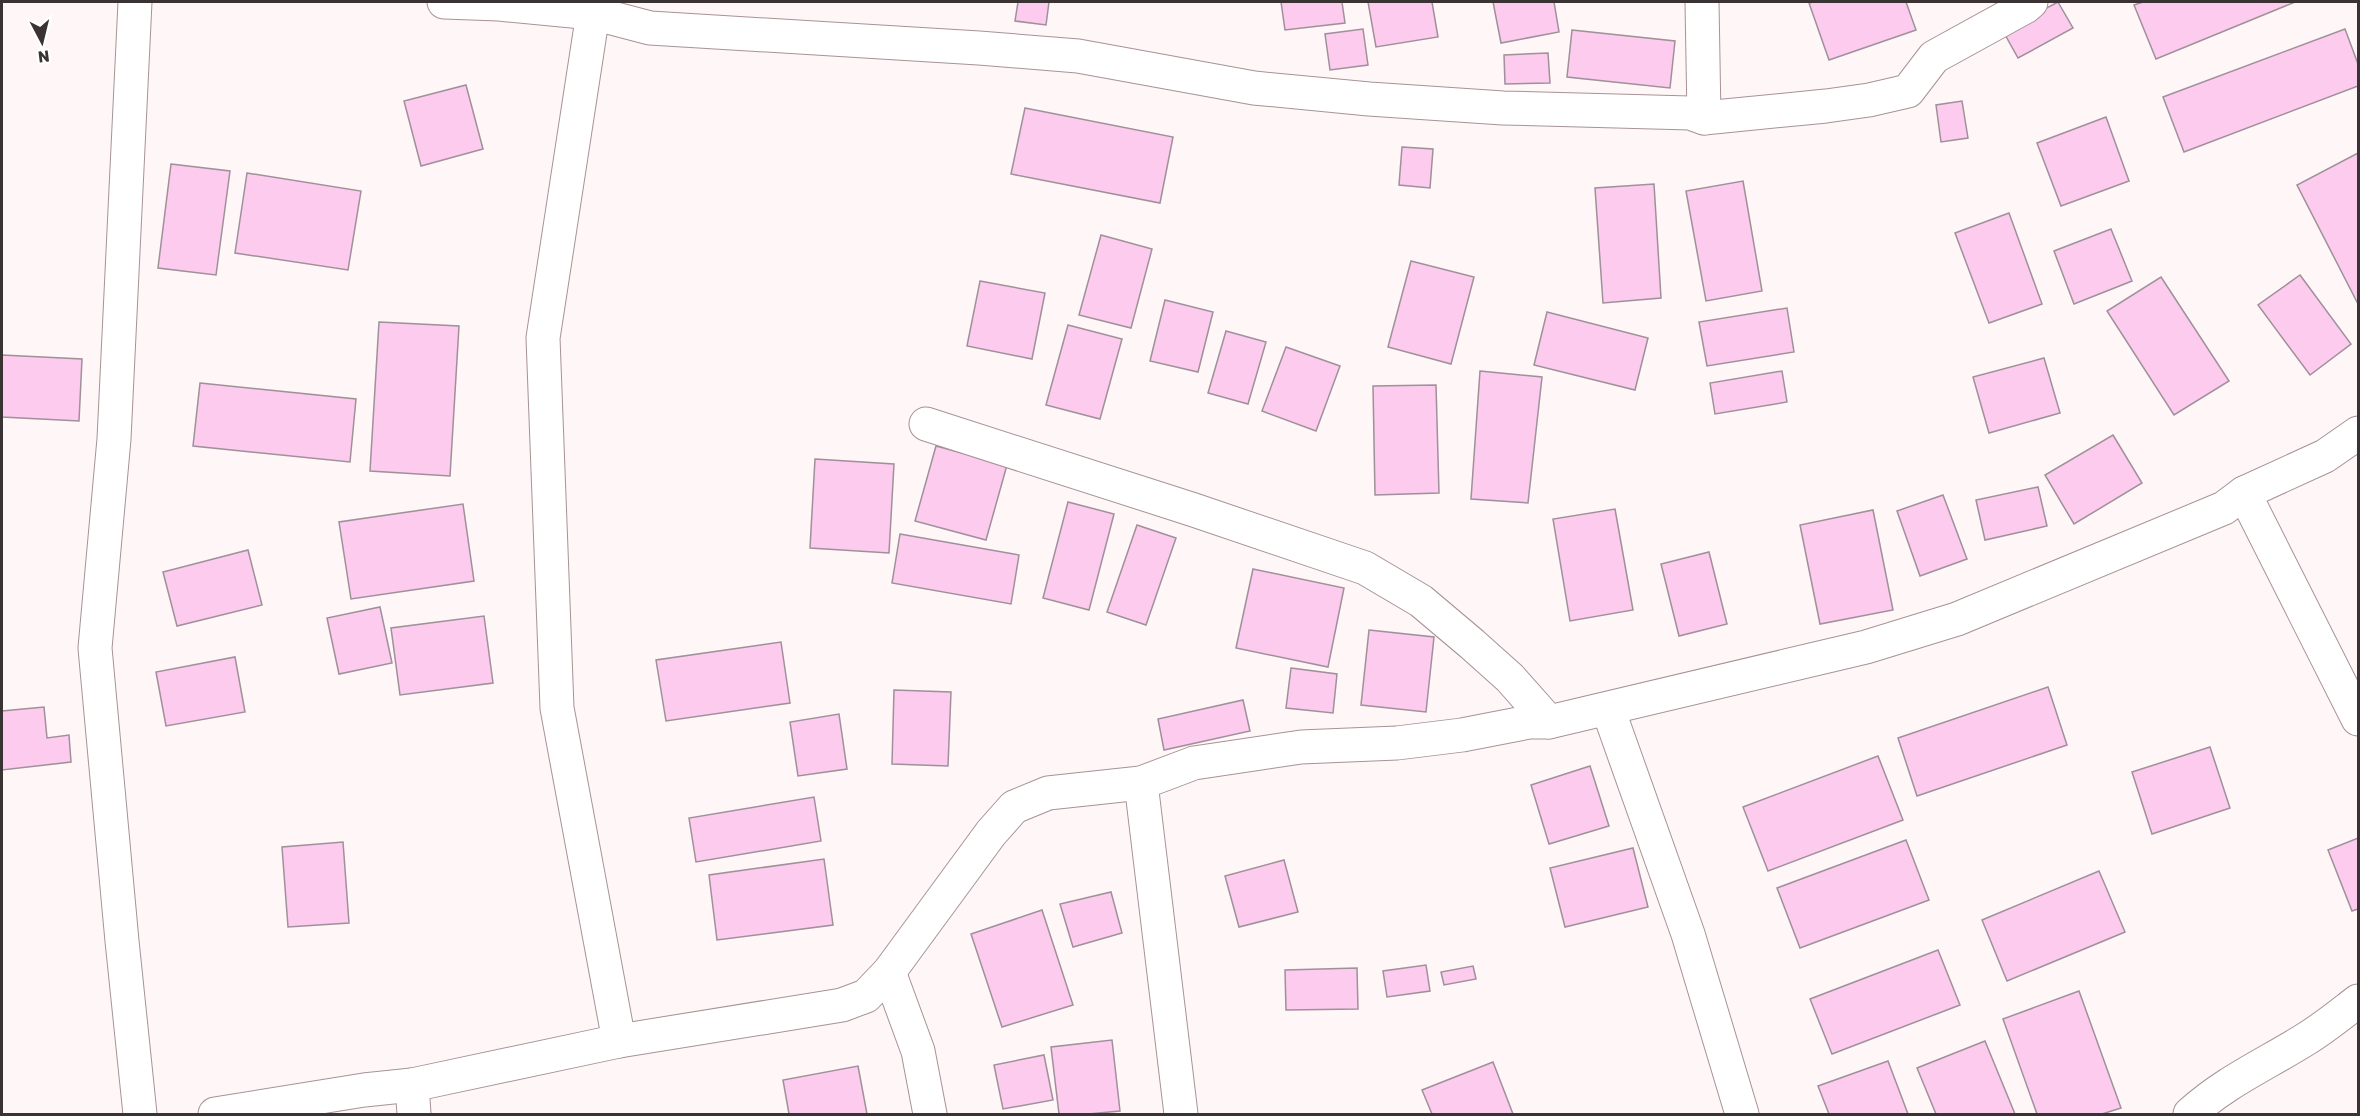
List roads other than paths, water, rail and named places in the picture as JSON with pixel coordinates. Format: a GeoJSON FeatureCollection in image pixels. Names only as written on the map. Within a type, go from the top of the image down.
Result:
{"type":"FeatureCollection","features":[{"type":"Feature","properties":{"kind":"street"},"geometry":{"type":"LineString","coordinates":[[135,2],[114,439],[95,648],[140,1114]]}},
{"type":"Feature","properties":{"kind":"street"},"geometry":{"type":"LineString","coordinates":[[444,2],[651,15],[1078,57],[1254,88],[1369,99],[1503,108],[1690,113],[1704,118],[1826,106],[1869,100],[1908,91],[1934,57],[2031,2]]}},
{"type":"Feature","properties":{"kind":"street"},"geometry":{"type":"LineString","coordinates":[[1702,2],[1704,118]]}},
{"type":"Feature","properties":{"kind":"street"},"geometry":{"type":"LineString","coordinates":[[594,13],[543,338],[556,708],[619,1041]]}},
{"type":"Feature","properties":{"kind":"street"},"geometry":{"type":"LineString","coordinates":[[926,424],[1194,510],[1365,568],[1421,601],[1510,678],[1549,722]]}},
{"type":"Feature","properties":{"kind":"street"},"geometry":{"type":"LineString","coordinates":[[215,1114],[364,1090],[413,1100],[619,1041],[842,1005],[866,996],[889,972],[991,833],[1014,807],[1048,793],[1141,783],[1194,763],[1301,747],[1397,743],[1462,735],[1529,722],[1549,722],[1866,647],[1957,619],[2224,508],[2244,493],[2325,456],[2358,433]]}},
{"type":"Feature","properties":{"kind":"street"},"geometry":{"type":"LineString","coordinates":[[2244,493],[2358,719]]}},
{"type":"Feature","properties":{"kind":"street"},"geometry":{"type":"LineString","coordinates":[[1608,708],[1688,934],[1742,1114]]}},
{"type":"Feature","properties":{"kind":"street"},"geometry":{"type":"LineString","coordinates":[[1141,783],[1181,1114]]}},
{"type":"Feature","properties":{"kind":"street"},"geometry":{"type":"LineString","coordinates":[[889,972],[918,1051],[930,1114]]}},
{"type":"Feature","properties":{"kind":"street"},"geometry":{"type":"LineString","coordinates":[[2190,1114],[2210,1096],[2309,1037],[2358,1001]]}}]}
